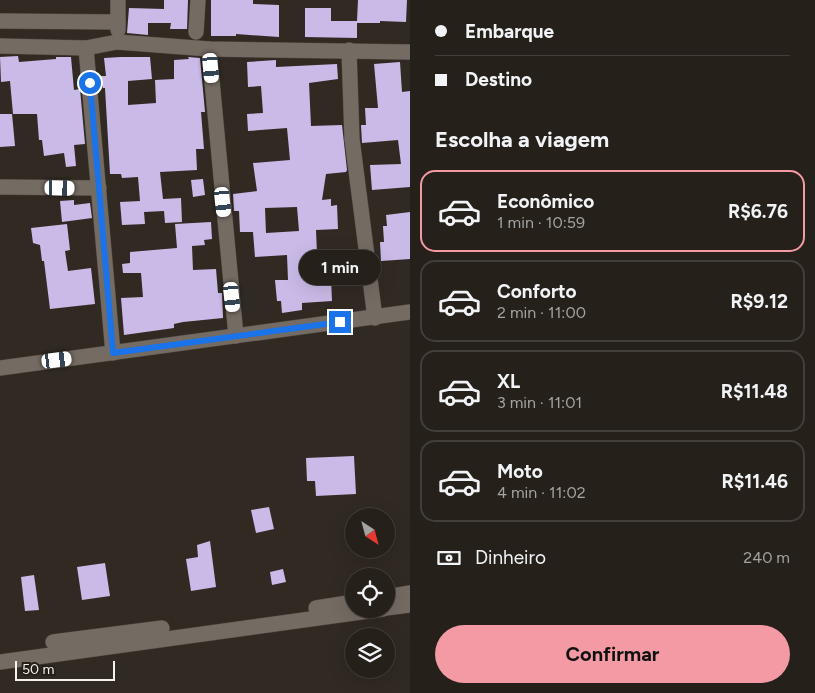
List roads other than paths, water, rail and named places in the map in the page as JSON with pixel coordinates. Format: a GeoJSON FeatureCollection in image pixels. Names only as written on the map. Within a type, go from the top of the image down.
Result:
{"type":"FeatureCollection","features":[{"type":"Feature","properties":{"kind":"street"},"geometry":{"type":"LineString","coordinates":[[117,42],[118,0]]}},
{"type":"Feature","properties":{"kind":"street"},"geometry":{"type":"LineString","coordinates":[[196,32],[198,0]]}},
{"type":"Feature","properties":{"kind":"street"},"geometry":{"type":"LineString","coordinates":[[0,21],[118,22]]}},
{"type":"Feature","properties":{"kind":"street"},"geometry":{"type":"LineString","coordinates":[[0,46],[86,48],[117,42],[209,49],[410,52]]}},
{"type":"Feature","properties":{"kind":"street"},"geometry":{"type":"LineString","coordinates":[[86,48],[113,353]]}},
{"type":"Feature","properties":{"kind":"street"},"geometry":{"type":"LineString","coordinates":[[209,49],[236,336]]}},
{"type":"Feature","properties":{"kind":"street"},"geometry":{"type":"LineString","coordinates":[[349,50],[352,139],[375,318]]}},
{"type":"Feature","properties":{"kind":"street"},"geometry":{"type":"LineString","coordinates":[[0,187],[99,188]]}},
{"type":"Feature","properties":{"kind":"street"},"geometry":{"type":"LineString","coordinates":[[0,368],[410,312]]}},
{"type":"Feature","properties":{"kind":"street"},"geometry":{"type":"LineString","coordinates":[[395,595],[410,593]]}},
{"type":"Feature","properties":{"kind":"street"},"geometry":{"type":"LineString","coordinates":[[53,642],[345,603]]}},
{"type":"Feature","properties":{"kind":"street"},"geometry":{"type":"LineString","coordinates":[[395,607],[410,605]]}},
{"type":"Feature","properties":{"kind":"street"},"geometry":{"type":"LineString","coordinates":[[0,662],[345,613]]}}]}
